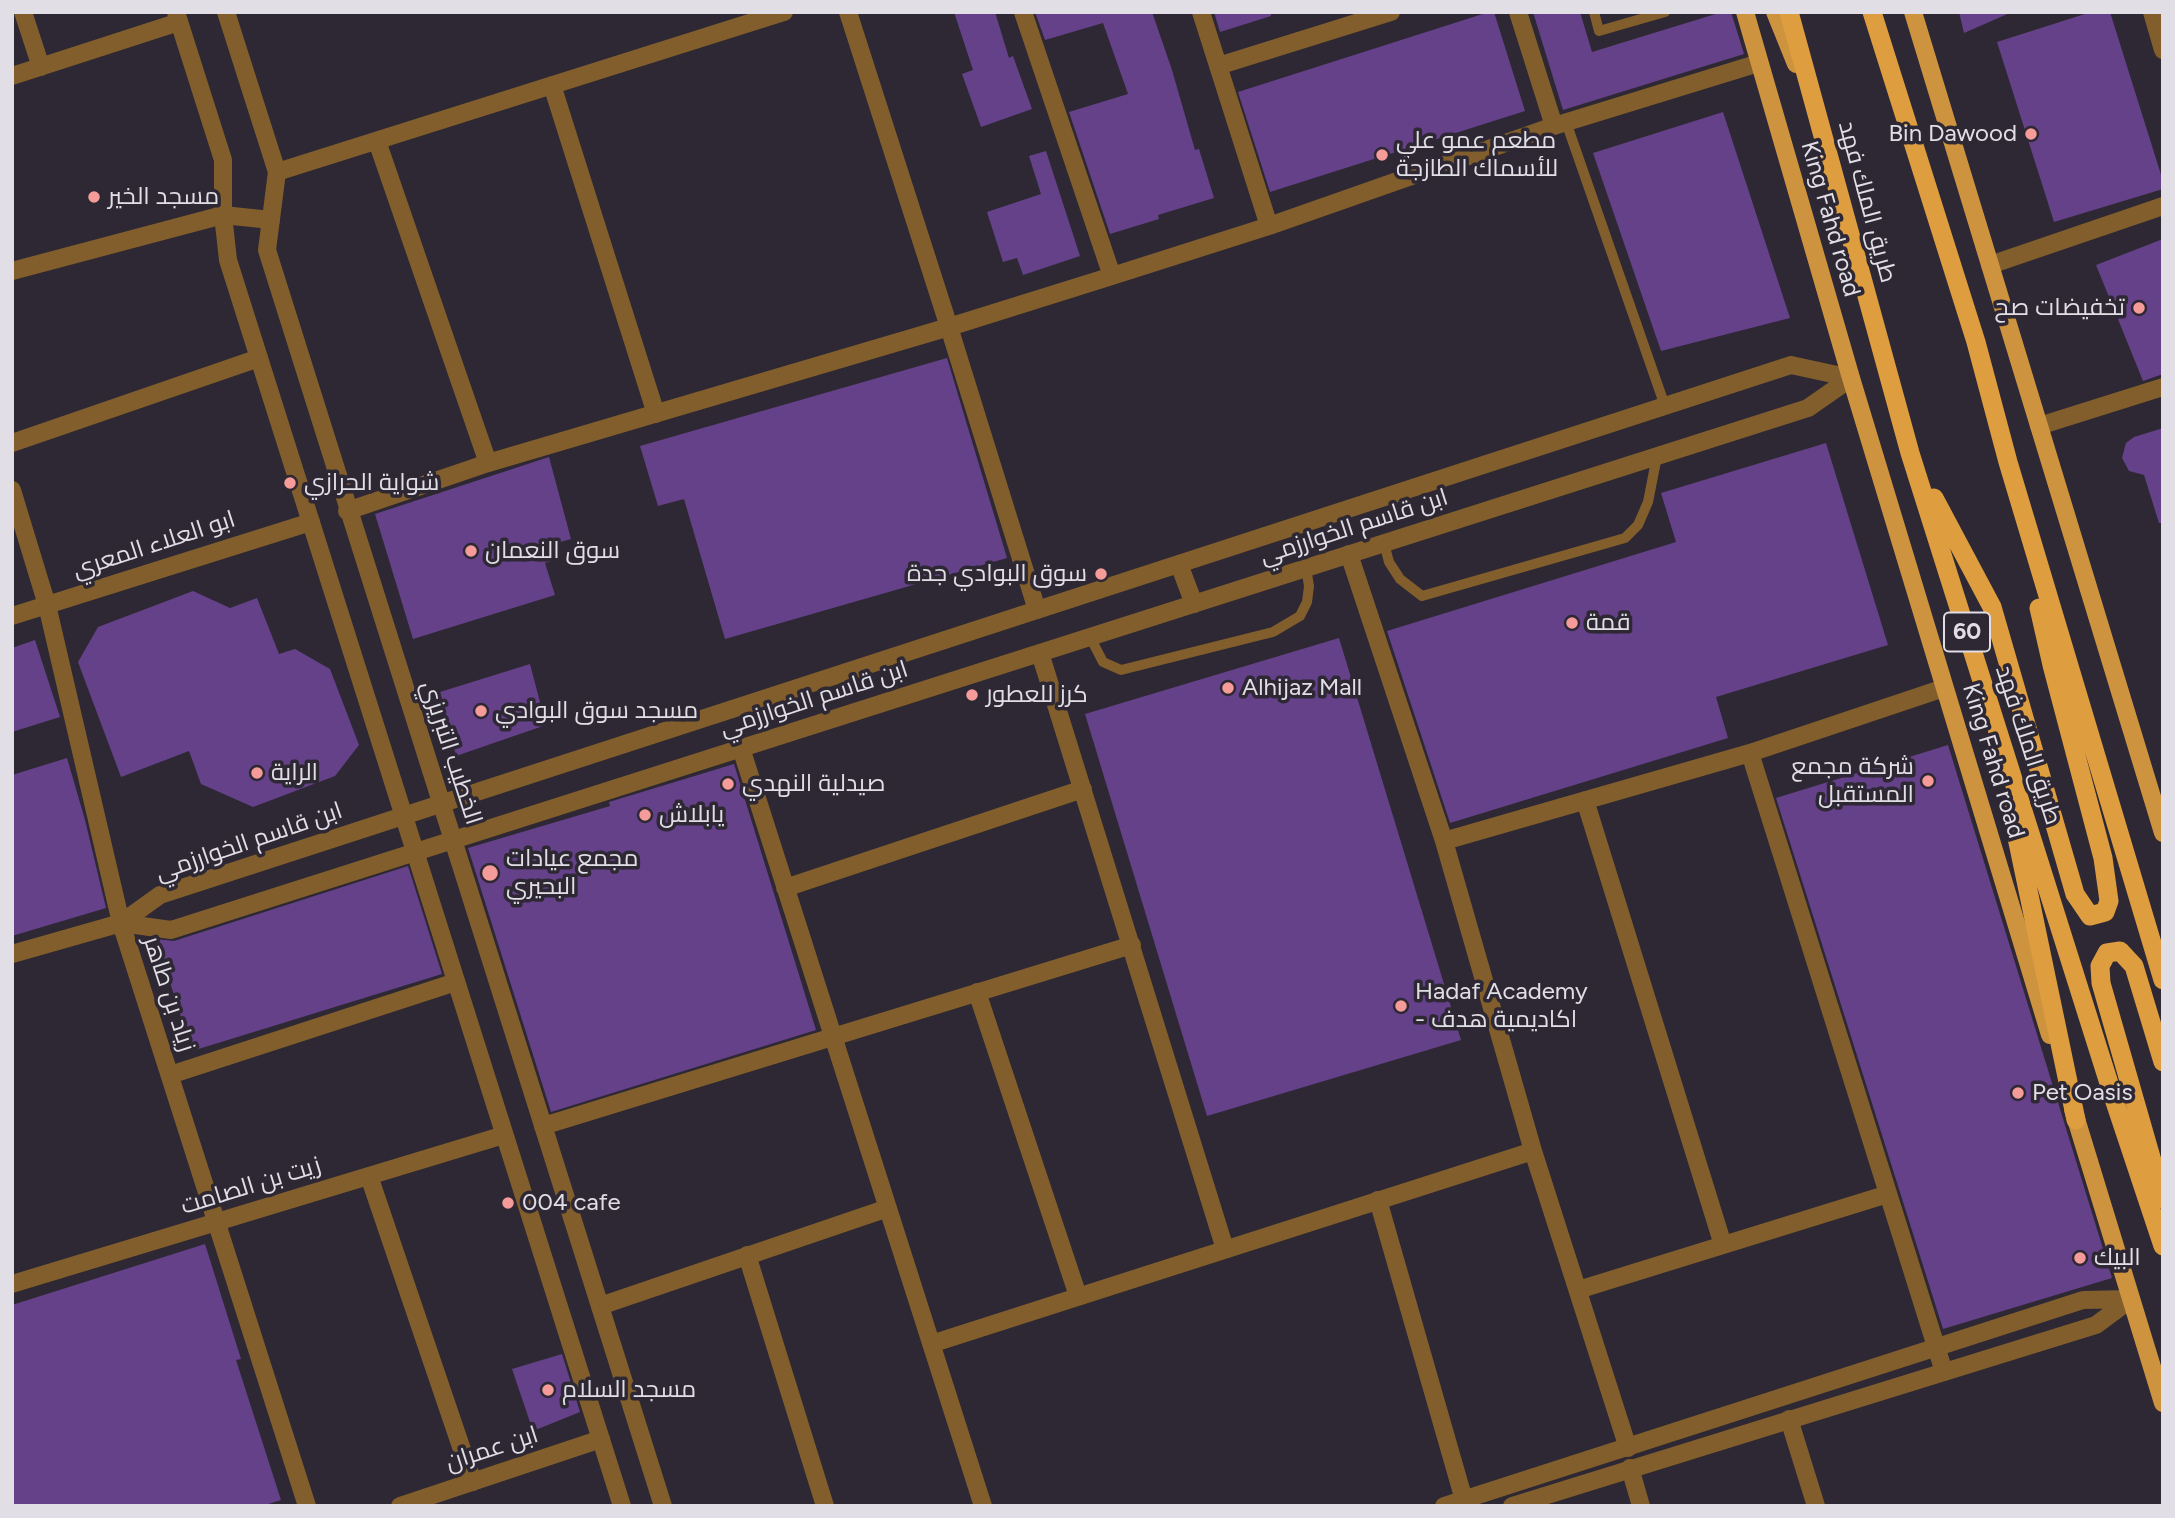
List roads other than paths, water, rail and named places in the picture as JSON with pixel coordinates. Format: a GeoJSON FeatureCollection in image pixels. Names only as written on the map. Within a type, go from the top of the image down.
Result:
{"type":"FeatureCollection","features":[{"type":"Feature","properties":{"kind":"highway","name":"طريق الملك فهد"},"geometry":{"type":"LineString","coordinates":[[1789,12],[1910,453],[2163,1246]]}},
{"type":"Feature","properties":{"kind":"highway"},"geometry":{"type":"LineString","coordinates":[[1872,12],[1976,342],[2008,462],[2163,980]]}},
{"type":"Feature","properties":{"kind":"highway"},"geometry":{"type":"LineString","coordinates":[[1910,453],[1992,607],[2075,894],[2090,916],[2105,912],[2109,901],[2103,858],[2052,665],[2008,462]]}},
{"type":"Feature","properties":{"kind":"highway"},"geometry":{"type":"LineString","coordinates":[[1988,698],[2076,1120]]}},
{"type":"Feature","properties":{"kind":"highway"},"geometry":{"type":"LineString","coordinates":[[2163,1062],[2134,966],[2120,951],[2107,953],[2100,966],[2101,983],[2163,1199]]}},
{"type":"Feature","properties":{"kind":"main road","name":"King Fahd road"},"geometry":{"type":"LineString","coordinates":[[1745,12],[1944,688],[2163,1403]]}},
{"type":"Feature","properties":{"kind":"main road"},"geometry":{"type":"LineString","coordinates":[[1775,12],[1821,126]]}},
{"type":"Feature","properties":{"kind":"main road"},"geometry":{"type":"LineString","coordinates":[[1913,12],[2163,833]]}},
{"type":"Feature","properties":{"kind":"street"},"geometry":{"type":"LineString","coordinates":[[23,12],[41,67]]}},
{"type":"Feature","properties":{"kind":"street"},"geometry":{"type":"LineString","coordinates":[[277,172],[784,12]]}},
{"type":"Feature","properties":{"kind":"street"},"geometry":{"type":"LineString","coordinates":[[848,12],[1037,610]]}},
{"type":"Feature","properties":{"kind":"street"},"geometry":{"type":"LineString","coordinates":[[1023,12],[1112,276]]}},
{"type":"Feature","properties":{"kind":"street"},"geometry":{"type":"LineString","coordinates":[[1200,12],[1269,226]]}},
{"type":"Feature","properties":{"kind":"street"},"geometry":{"type":"LineString","coordinates":[[1218,66],[1391,12]]}},
{"type":"Feature","properties":{"kind":"street"},"geometry":{"type":"LineString","coordinates":[[1518,12],[1560,124]]}},
{"type":"Feature","properties":{"kind":"street"},"geometry":{"type":"LineString","coordinates":[[2152,12],[2163,50]]}},
{"type":"Feature","properties":{"kind":"street","name":"الخطيب التبريزي"},"geometry":{"type":"LineString","coordinates":[[228,13],[277,172],[267,250],[347,511],[663,1506]]}},
{"type":"Feature","properties":{"kind":"street"},"geometry":{"type":"LineString","coordinates":[[12,76],[178,17],[223,160],[223,215],[229,260],[622,1506]]}},
{"type":"Feature","properties":{"kind":"street"},"geometry":{"type":"LineString","coordinates":[[347,511],[488,463],[1112,276],[1269,226],[1560,124],[1759,63]]}},
{"type":"Feature","properties":{"kind":"street"},"geometry":{"type":"LineString","coordinates":[[552,85],[656,414]]}},
{"type":"Feature","properties":{"kind":"street"},"geometry":{"type":"LineString","coordinates":[[377,141],[488,463]]}},
{"type":"Feature","properties":{"kind":"street"},"geometry":{"type":"LineString","coordinates":[[1990,265],[2163,206]]}},
{"type":"Feature","properties":{"kind":"street"},"geometry":{"type":"LineString","coordinates":[[12,271],[223,215],[271,220]]}},
{"type":"Feature","properties":{"kind":"street"},"geometry":{"type":"LineString","coordinates":[[12,443],[260,358]]}},
{"type":"Feature","properties":{"kind":"street","name":"ابن قاسم الخوارزمي"},"geometry":{"type":"LineString","coordinates":[[121,923],[160,895],[1791,365],[1851,378]]}},
{"type":"Feature","properties":{"kind":"street","name":"ابن قاسم الخوارزمي"},"geometry":{"type":"LineString","coordinates":[[121,923],[171,930],[1808,408],[1851,378]]}},
{"type":"Feature","properties":{"kind":"street"},"geometry":{"type":"LineString","coordinates":[[2039,426],[2163,387]]}},
{"type":"Feature","properties":{"kind":"street","name":"زياد بن طاهر"},"geometry":{"type":"LineString","coordinates":[[12,490],[47,605],[121,923],[307,1506]]}},
{"type":"Feature","properties":{"kind":"street","name":"ابو العلاء المعري"},"geometry":{"type":"LineString","coordinates":[[12,616],[311,522]]}},
{"type":"Feature","properties":{"kind":"street"},"geometry":{"type":"LineString","coordinates":[[1349,554],[1444,841],[1533,1150],[1628,1447]]}},
{"type":"Feature","properties":{"kind":"street"},"geometry":{"type":"LineString","coordinates":[[1179,564],[1194,604]]}},
{"type":"Feature","properties":{"kind":"street"},"geometry":{"type":"LineString","coordinates":[[1040,653],[1226,1249]]}},
{"type":"Feature","properties":{"kind":"street"},"geometry":{"type":"LineString","coordinates":[[1444,841],[1750,753],[1944,688]]}},
{"type":"Feature","properties":{"kind":"street"},"geometry":{"type":"LineString","coordinates":[[741,748],[983,1506]]}},
{"type":"Feature","properties":{"kind":"street"},"geometry":{"type":"LineString","coordinates":[[1750,753],[1944,1373]]}},
{"type":"Feature","properties":{"kind":"street"},"geometry":{"type":"LineString","coordinates":[[786,888],[1083,789]]}},
{"type":"Feature","properties":{"kind":"street"},"geometry":{"type":"LineString","coordinates":[[1585,800],[1723,1245]]}},
{"type":"Feature","properties":{"kind":"street"},"geometry":{"type":"LineString","coordinates":[[12,954],[121,923]]}},
{"type":"Feature","properties":{"kind":"street"},"geometry":{"type":"LineString","coordinates":[[543,1126],[1132,945]]}},
{"type":"Feature","properties":{"kind":"street"},"geometry":{"type":"LineString","coordinates":[[170,1075],[456,982]]}},
{"type":"Feature","properties":{"kind":"street"},"geometry":{"type":"LineString","coordinates":[[977,992],[1078,1296]]}},
{"type":"Feature","properties":{"kind":"street","name":"زيت بن الصامت"},"geometry":{"type":"LineString","coordinates":[[12,1284],[505,1135]]}},
{"type":"Feature","properties":{"kind":"street"},"geometry":{"type":"LineString","coordinates":[[931,1344],[1533,1150]]}},
{"type":"Feature","properties":{"kind":"street"},"geometry":{"type":"LineString","coordinates":[[369,1176],[473,1482]]}},
{"type":"Feature","properties":{"kind":"street"},"geometry":{"type":"LineString","coordinates":[[1578,1290],[1888,1194]]}},
{"type":"Feature","properties":{"kind":"street"},"geometry":{"type":"LineString","coordinates":[[1378,1200],[1464,1500]]}},
{"type":"Feature","properties":{"kind":"street"},"geometry":{"type":"LineString","coordinates":[[600,1306],[888,1208]]}},
{"type":"Feature","properties":{"kind":"street"},"geometry":{"type":"LineString","coordinates":[[747,1255],[825,1506]]}},
{"type":"Feature","properties":{"kind":"street"},"geometry":{"type":"LineString","coordinates":[[1444,1506],[2083,1300],[2131,1299]]}},
{"type":"Feature","properties":{"kind":"street"},"geometry":{"type":"LineString","coordinates":[[1512,1506],[2096,1325],[2131,1299]]}},
{"type":"Feature","properties":{"kind":"street"},"geometry":{"type":"LineString","coordinates":[[1789,1419],[1816,1506]]}},
{"type":"Feature","properties":{"kind":"street","name":"ابن عمران"},"geometry":{"type":"LineString","coordinates":[[400,1506],[601,1439]]}},
{"type":"Feature","properties":{"kind":"street"},"geometry":{"type":"LineString","coordinates":[[1630,1468],[1641,1506]]}},
{"type":"Feature","properties":{"kind":"lane"},"geometry":{"type":"LineString","coordinates":[[1594,12],[1599,31],[1665,12]]}},
{"type":"Feature","properties":{"kind":"lane"},"geometry":{"type":"LineString","coordinates":[[1560,124],[1665,406]]}},
{"type":"Feature","properties":{"kind":"lane"},"geometry":{"type":"LineString","coordinates":[[1384,543],[1389,562],[1400,579],[1422,596],[1625,538],[1638,525],[1648,502],[1657,456]]}},
{"type":"Feature","properties":{"kind":"lane"},"geometry":{"type":"LineString","coordinates":[[1090,637],[1103,662],[1121,670],[1273,632],[1300,616],[1307,602],[1309,586],[1306,568]]}},
{"type":"Feature","properties":{"kind":"place","name":"Bin Dawood"},"geometry":{"type":"Point","coordinates":[2031,134]}},
{"type":"Feature","properties":{"kind":"place","name":"مطعم عمو علي للأسماك الطازجة"},"geometry":{"type":"Point","coordinates":[1382,155]}},
{"type":"Feature","properties":{"kind":"place","name":"مسجد الخير"},"geometry":{"type":"Point","coordinates":[94,197]}},
{"type":"Feature","properties":{"kind":"place","name":"تخفيضات صح"},"geometry":{"type":"Point","coordinates":[2139,308]}},
{"type":"Feature","properties":{"kind":"place","name":"شواية الحرازي"},"geometry":{"type":"Point","coordinates":[290,483]}},
{"type":"Feature","properties":{"kind":"place","name":"سوق النعمان"},"geometry":{"type":"Point","coordinates":[471,551]}},
{"type":"Feature","properties":{"kind":"place","name":"سوق البوادي جدة"},"geometry":{"type":"Point","coordinates":[1101,574]}},
{"type":"Feature","properties":{"kind":"place","name":"قمة"},"geometry":{"type":"Point","coordinates":[1572,623]}},
{"type":"Feature","properties":{"kind":"place","name":"Alhijaz Mall"},"geometry":{"type":"Point","coordinates":[1228,688]}},
{"type":"Feature","properties":{"kind":"place","name":"كرز للعطور"},"geometry":{"type":"Point","coordinates":[972,695]}},
{"type":"Feature","properties":{"kind":"place","name":"مسجد سوق البوادي"},"geometry":{"type":"Point","coordinates":[481,711]}},
{"type":"Feature","properties":{"kind":"place","name":"الراية"},"geometry":{"type":"Point","coordinates":[257,773]}},
{"type":"Feature","properties":{"kind":"place","name":"شركة مجمع المستقبل"},"geometry":{"type":"Point","coordinates":[1928,781]}},
{"type":"Feature","properties":{"kind":"place","name":"صيدلية النهدي"},"geometry":{"type":"Point","coordinates":[728,784]}},
{"type":"Feature","properties":{"kind":"place","name":"يابلاش"},"geometry":{"type":"Point","coordinates":[645,815]}},
{"type":"Feature","properties":{"kind":"place","name":"مجمع عيادات البحيري"},"geometry":{"type":"Point","coordinates":[490,873]}},
{"type":"Feature","properties":{"kind":"place","name":"Hadaf Academy - اكاديمية هدف"},"geometry":{"type":"Point","coordinates":[1401,1006]}},
{"type":"Feature","properties":{"kind":"place","name":"Pet Oasis"},"geometry":{"type":"Point","coordinates":[2018,1093]}},
{"type":"Feature","properties":{"kind":"place","name":"004 cafe"},"geometry":{"type":"Point","coordinates":[508,1203]}},
{"type":"Feature","properties":{"kind":"place","name":"البيك"},"geometry":{"type":"Point","coordinates":[2080,1258]}},
{"type":"Feature","properties":{"kind":"place","name":"مسجد السلام"},"geometry":{"type":"Point","coordinates":[548,1390]}}]}
